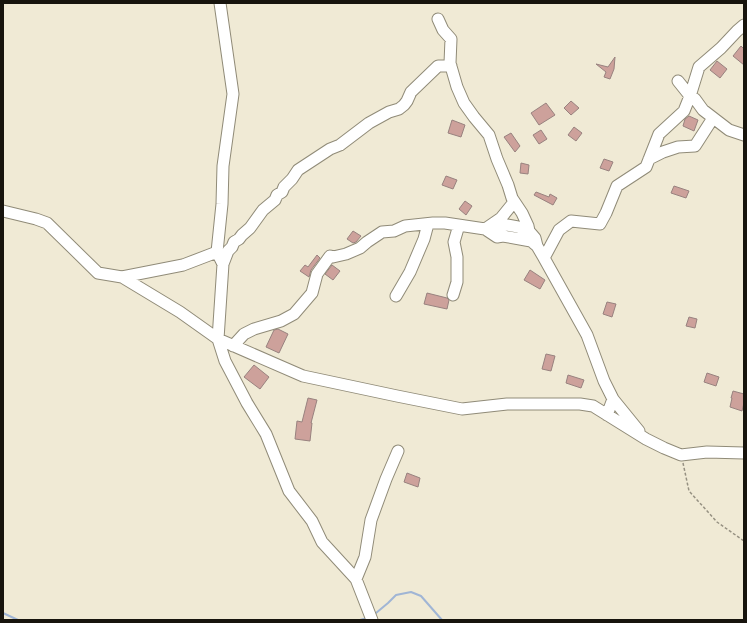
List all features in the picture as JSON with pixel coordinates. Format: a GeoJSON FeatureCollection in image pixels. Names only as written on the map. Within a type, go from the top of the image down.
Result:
{"type":"FeatureCollection","features":[{"type":"Feature","properties":{"kind":"street"},"geometry":{"type":"LineString","coordinates":[[220,3],[233,94],[223,166],[222,204],[217,252],[223,264]]}},
{"type":"Feature","properties":{"kind":"street"},"geometry":{"type":"LineString","coordinates":[[438,19],[443,30],[451,39],[450,63],[457,87],[464,103],[489,135],[512,198],[522,213],[529,231],[535,238],[537,246],[587,335],[604,381],[613,398],[646,439]]}},
{"type":"Feature","properties":{"kind":"street"},"geometry":{"type":"LineString","coordinates":[[544,258],[559,230],[571,221],[600,224],[618,186],[646,167],[659,134],[684,111],[698,67],[721,48],[744,25]]}},
{"type":"Feature","properties":{"kind":"street"},"geometry":{"type":"LineString","coordinates":[[372,620],[356,579],[322,542],[312,521],[289,491],[266,434],[247,403],[225,361],[218,339],[223,264],[228,251],[234,242],[250,228],[263,210],[275,200],[277,195],[282,192],[298,170],[340,145],[369,123],[389,112],[399,109],[407,101],[411,92],[438,66],[451,66]]}},
{"type":"Feature","properties":{"kind":"street"},"geometry":{"type":"LineString","coordinates":[[678,81],[703,110],[729,130],[744,135]]}},
{"type":"Feature","properties":{"kind":"street"},"geometry":{"type":"LineString","coordinates":[[649,159],[663,152],[695,146],[713,118]]}},
{"type":"Feature","properties":{"kind":"street"},"geometry":{"type":"LineString","coordinates":[[485,229],[501,218],[514,202]]}},
{"type":"Feature","properties":{"kind":"street"},"geometry":{"type":"LineString","coordinates":[[3,211],[47,223],[98,274],[122,277],[183,265],[217,252]]}},
{"type":"Feature","properties":{"kind":"street"},"geometry":{"type":"LineString","coordinates":[[233,346],[244,334],[254,329],[281,322],[294,314],[312,293],[317,274],[330,256],[333,257],[346,254],[360,248],[382,232],[405,226],[445,223],[485,229],[507,225],[529,231]]}},
{"type":"Feature","properties":{"kind":"street"},"geometry":{"type":"LineString","coordinates":[[396,296],[410,272],[424,239],[428,224]]}},
{"type":"Feature","properties":{"kind":"street"},"geometry":{"type":"LineString","coordinates":[[453,295],[457,282],[457,257],[454,242],[458,225]]}},
{"type":"Feature","properties":{"kind":"street"},"geometry":{"type":"LineString","coordinates":[[485,229],[497,237],[503,236],[531,242],[537,246]]}},
{"type":"Feature","properties":{"kind":"street"},"geometry":{"type":"LineString","coordinates":[[122,277],[180,312],[218,339],[303,376],[462,409],[507,404],[580,404],[593,406],[646,439],[681,455],[707,452],[744,453]]}},
{"type":"Feature","properties":{"kind":"street"},"geometry":{"type":"LineString","coordinates":[[607,415],[613,398]]}},
{"type":"Feature","properties":{"kind":"street"},"geometry":{"type":"LineString","coordinates":[[356,579],[365,557],[371,520],[398,451]]}},
{"type":"Feature","properties":{"kind":"path"},"geometry":{"type":"LineString","coordinates":[[681,455],[689,491],[716,522],[744,541]]}},
{"type":"Feature","properties":{"kind":"building"},"geometry":{"type":"Polygon","coordinates":[[[741,46],[744,49],[744,65],[733,56],[741,46]]]}},
{"type":"Feature","properties":{"kind":"building"},"geometry":{"type":"Polygon","coordinates":[[[615,57],[614,69],[610,79],[604,77],[606,72],[596,64],[608,67],[615,57]]]}},
{"type":"Feature","properties":{"kind":"building"},"geometry":{"type":"Polygon","coordinates":[[[717,61],[727,69],[720,78],[710,70],[717,61]]]}},
{"type":"Feature","properties":{"kind":"building"},"geometry":{"type":"Polygon","coordinates":[[[571,101],[579,108],[571,115],[564,108],[571,101]]]}},
{"type":"Feature","properties":{"kind":"building"},"geometry":{"type":"Polygon","coordinates":[[[546,103],[555,115],[539,125],[531,113],[546,103]]]}},
{"type":"Feature","properties":{"kind":"building"},"geometry":{"type":"Polygon","coordinates":[[[689,116],[698,120],[694,131],[683,126],[685,119],[689,116]]]}},
{"type":"Feature","properties":{"kind":"building"},"geometry":{"type":"Polygon","coordinates":[[[452,120],[465,125],[461,137],[448,133],[452,120]]]}},
{"type":"Feature","properties":{"kind":"building"},"geometry":{"type":"Polygon","coordinates":[[[574,127],[582,133],[576,141],[568,135],[574,127]]]}},
{"type":"Feature","properties":{"kind":"building"},"geometry":{"type":"Polygon","coordinates":[[[541,130],[547,139],[539,144],[533,135],[541,130]]]}},
{"type":"Feature","properties":{"kind":"building"},"geometry":{"type":"Polygon","coordinates":[[[511,133],[520,146],[515,152],[504,137],[511,133]]]}},
{"type":"Feature","properties":{"kind":"building"},"geometry":{"type":"Polygon","coordinates":[[[604,159],[613,162],[609,171],[600,168],[604,159]]]}},
{"type":"Feature","properties":{"kind":"building"},"geometry":{"type":"Polygon","coordinates":[[[521,163],[529,165],[528,174],[520,173],[521,163]]]}},
{"type":"Feature","properties":{"kind":"building"},"geometry":{"type":"Polygon","coordinates":[[[446,176],[457,180],[453,189],[442,185],[446,176]]]}},
{"type":"Feature","properties":{"kind":"building"},"geometry":{"type":"Polygon","coordinates":[[[674,186],[689,191],[686,198],[671,193],[674,186]]]}},
{"type":"Feature","properties":{"kind":"building"},"geometry":{"type":"Polygon","coordinates":[[[536,192],[549,197],[550,194],[557,198],[553,205],[534,195],[536,192]]]}},
{"type":"Feature","properties":{"kind":"building"},"geometry":{"type":"Polygon","coordinates":[[[465,201],[472,206],[466,215],[459,209],[465,201]]]}},
{"type":"Feature","properties":{"kind":"building"},"geometry":{"type":"Polygon","coordinates":[[[353,231],[361,236],[356,242],[353,243],[347,239],[353,231]]]}},
{"type":"Feature","properties":{"kind":"building"},"geometry":{"type":"Polygon","coordinates":[[[317,255],[320,258],[311,270],[309,277],[300,271],[305,265],[308,267],[317,255]]]}},
{"type":"Feature","properties":{"kind":"building"},"geometry":{"type":"Polygon","coordinates":[[[332,265],[340,271],[333,280],[325,274],[332,265]]]}},
{"type":"Feature","properties":{"kind":"building"},"geometry":{"type":"Polygon","coordinates":[[[530,270],[545,280],[540,289],[524,280],[530,270]]]}},
{"type":"Feature","properties":{"kind":"building"},"geometry":{"type":"Polygon","coordinates":[[[427,293],[447,298],[449,300],[447,309],[424,304],[427,293]]]}},
{"type":"Feature","properties":{"kind":"building"},"geometry":{"type":"Polygon","coordinates":[[[607,302],[616,304],[612,317],[603,314],[607,302]]]}},
{"type":"Feature","properties":{"kind":"building"},"geometry":{"type":"Polygon","coordinates":[[[689,317],[697,319],[695,328],[686,326],[689,317]]]}},
{"type":"Feature","properties":{"kind":"building"},"geometry":{"type":"Polygon","coordinates":[[[278,329],[288,334],[279,353],[266,347],[274,330],[278,329]]]}},
{"type":"Feature","properties":{"kind":"building"},"geometry":{"type":"Polygon","coordinates":[[[546,354],[555,356],[551,371],[542,369],[546,354]]]}},
{"type":"Feature","properties":{"kind":"building"},"geometry":{"type":"Polygon","coordinates":[[[254,365],[269,377],[260,389],[244,377],[254,365]]]}},
{"type":"Feature","properties":{"kind":"building"},"geometry":{"type":"Polygon","coordinates":[[[707,373],[719,377],[716,386],[704,382],[707,373]]]}},
{"type":"Feature","properties":{"kind":"building"},"geometry":{"type":"Polygon","coordinates":[[[568,375],[584,380],[581,388],[566,383],[568,375]]]}},
{"type":"Feature","properties":{"kind":"building"},"geometry":{"type":"Polygon","coordinates":[[[733,391],[744,394],[742,411],[730,407],[733,391]]]}},
{"type":"Feature","properties":{"kind":"building"},"geometry":{"type":"Polygon","coordinates":[[[308,398],[317,400],[311,423],[310,441],[295,439],[297,421],[302,422],[308,398]]]}},
{"type":"Feature","properties":{"kind":"building"},"geometry":{"type":"Polygon","coordinates":[[[407,473],[420,478],[418,487],[404,482],[407,473]]]}},
{"type":"Feature","properties":{"kind":"waterway"},"geometry":{"type":"LineString","coordinates":[[376,613],[396,595],[411,592],[421,596],[442,620]]}},
{"type":"Feature","properties":{"kind":"waterway"},"geometry":{"type":"LineString","coordinates":[[3,613],[18,620]]}},
{"type":"Feature","properties":{"kind":"waterway"},"geometry":{"type":"LineString","coordinates":[[360,620],[367,618]]}}]}
